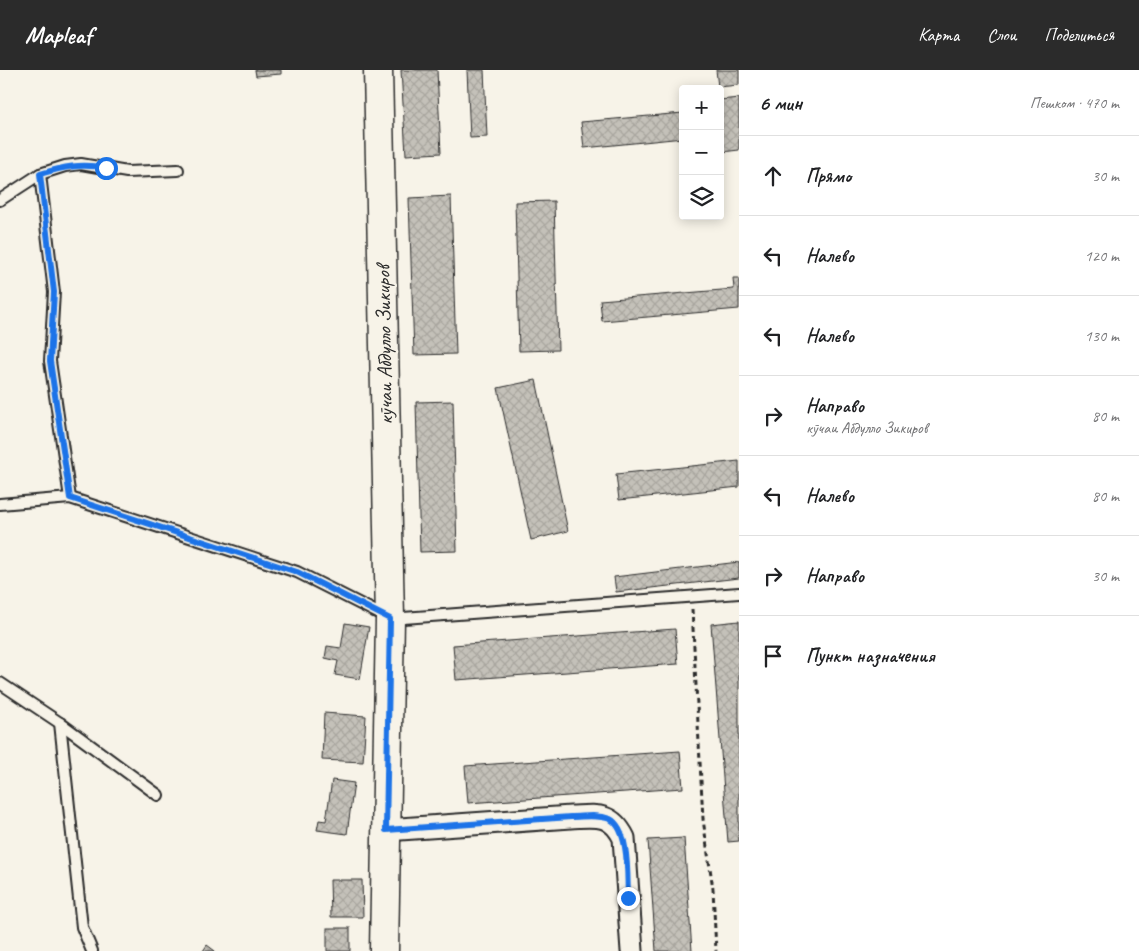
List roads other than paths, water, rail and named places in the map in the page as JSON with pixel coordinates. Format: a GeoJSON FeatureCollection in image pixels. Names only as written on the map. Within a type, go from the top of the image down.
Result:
{"type":"FeatureCollection","features":[{"type":"Feature","properties":{"kind":"street","name":"кӯчаи Абдулло Зикиров"},"geometry":{"type":"LineString","coordinates":[[378,70],[390,619],[384,951]]}},
{"type":"Feature","properties":{"kind":"street"},"geometry":{"type":"LineString","coordinates":[[386,830],[571,817],[598,816],[610,819],[617,824],[624,838],[632,951]]}},
{"type":"Feature","properties":{"kind":"lane"},"geometry":{"type":"LineString","coordinates":[[0,200],[40,174],[65,166],[81,164],[127,172],[178,170]]}},
{"type":"Feature","properties":{"kind":"lane"},"geometry":{"type":"LineString","coordinates":[[40,174],[54,292],[50,361],[70,498]]}},
{"type":"Feature","properties":{"kind":"lane"},"geometry":{"type":"LineString","coordinates":[[0,504],[70,498],[297,572],[390,619],[739,593]]}},
{"type":"Feature","properties":{"kind":"lane"},"geometry":{"type":"LineString","coordinates":[[0,683],[60,723],[158,795]]}},
{"type":"Feature","properties":{"kind":"lane"},"geometry":{"type":"LineString","coordinates":[[60,723],[82,927],[92,951]]}}]}
